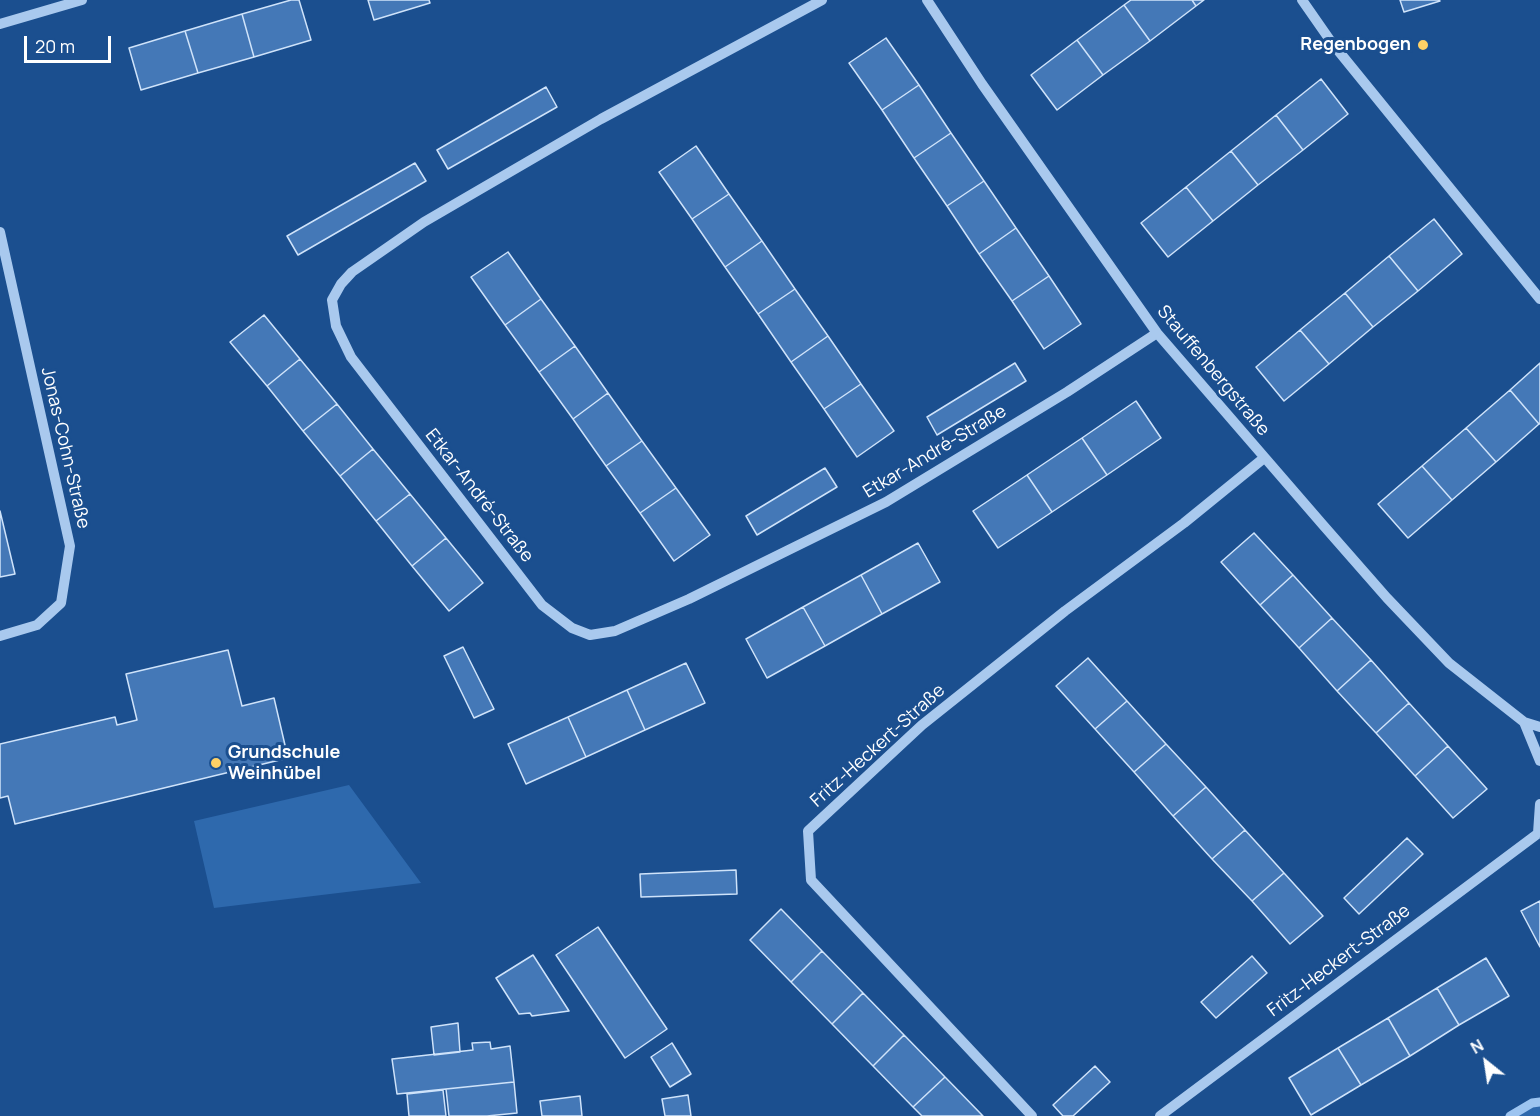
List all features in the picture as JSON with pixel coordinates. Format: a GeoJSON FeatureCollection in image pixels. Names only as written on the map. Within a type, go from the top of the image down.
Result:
{"type":"FeatureCollection","features":[{"type":"Feature","properties":{"kind":"street"},"geometry":{"type":"LineString","coordinates":[[0,24],[82,0]]}},
{"type":"Feature","properties":{"kind":"street","name":"Etkar-André-Straße"},"geometry":{"type":"LineString","coordinates":[[822,0],[601,119],[424,222],[352,272],[341,284],[332,300],[336,326],[351,357],[542,605],[572,628],[590,635],[615,632],[689,599],[886,502],[1067,392],[1157,333]]}},
{"type":"Feature","properties":{"kind":"street","name":"Stauffenbergstraße"},"geometry":{"type":"LineString","coordinates":[[927,0],[1035,160],[1157,333],[1387,598],[1449,663],[1524,722]]}},
{"type":"Feature","properties":{"kind":"street"},"geometry":{"type":"LineString","coordinates":[[1302,0],[1332,43],[1540,299]]}},
{"type":"Feature","properties":{"kind":"street","name":"Jonas-Cohn-Straße"},"geometry":{"type":"LineString","coordinates":[[0,232],[70,546],[61,603],[37,625],[0,636]]}},
{"type":"Feature","properties":{"kind":"street","name":"Fritz-Heckert-Straße"},"geometry":{"type":"LineString","coordinates":[[1032,1116],[811,880],[808,831],[922,725],[1065,611],[1184,523],[1264,458]]}},
{"type":"Feature","properties":{"kind":"street"},"geometry":{"type":"LineString","coordinates":[[1524,722],[1540,727]]}},
{"type":"Feature","properties":{"kind":"street"},"geometry":{"type":"LineString","coordinates":[[1524,722],[1540,761]]}},
{"type":"Feature","properties":{"kind":"street","name":"Fritz-Heckert-Straße"},"geometry":{"type":"LineString","coordinates":[[1160,1116],[1539,832],[1540,804]]}},
{"type":"Feature","properties":{"kind":"shaded area"},"geometry":{"type":"Polygon","coordinates":[[[349,785],[421,883],[214,908],[194,821],[349,785]]]}},
{"type":"Feature","properties":{"kind":"shaded area"},"geometry":{"type":"Polygon","coordinates":[[[1536,1104],[1540,1104],[1540,1116],[1517,1116],[1536,1104]]]}},
{"type":"Feature","properties":{"kind":"building"},"geometry":{"type":"Polygon","coordinates":[[[291,0],[299,0],[311,40],[254,57],[242,14],[291,0]]]}},
{"type":"Feature","properties":{"kind":"building"},"geometry":{"type":"Polygon","coordinates":[[[368,0],[429,0],[430,3],[374,20],[368,0]]]}},
{"type":"Feature","properties":{"kind":"building"},"geometry":{"type":"Polygon","coordinates":[[[1131,0],[1192,0],[1196,6],[1150,41],[1124,5],[1131,0]]]}},
{"type":"Feature","properties":{"kind":"building"},"geometry":{"type":"Polygon","coordinates":[[[1192,0],[1204,0],[1196,6],[1192,0]]]}},
{"type":"Feature","properties":{"kind":"building"},"geometry":{"type":"Polygon","coordinates":[[[1400,0],[1439,0],[1440,1],[1404,12],[1400,0]]]}},
{"type":"Feature","properties":{"kind":"building"},"geometry":{"type":"Polygon","coordinates":[[[1124,5],[1150,41],[1103,75],[1077,40],[1124,5]]]}},
{"type":"Feature","properties":{"kind":"building"},"geometry":{"type":"Polygon","coordinates":[[[242,14],[254,57],[198,73],[185,31],[242,14]]]}},
{"type":"Feature","properties":{"kind":"building"},"geometry":{"type":"Polygon","coordinates":[[[185,31],[198,73],[141,90],[129,48],[185,31]]]}},
{"type":"Feature","properties":{"kind":"building"},"geometry":{"type":"Polygon","coordinates":[[[886,38],[919,85],[882,110],[849,63],[886,38]]]}},
{"type":"Feature","properties":{"kind":"building"},"geometry":{"type":"Polygon","coordinates":[[[1077,40],[1103,75],[1057,110],[1031,75],[1077,40]]]}},
{"type":"Feature","properties":{"kind":"building"},"geometry":{"type":"Polygon","coordinates":[[[1321,79],[1348,114],[1303,150],[1276,115],[1321,79]]]}},
{"type":"Feature","properties":{"kind":"building"},"geometry":{"type":"Polygon","coordinates":[[[919,85],[951,133],[914,158],[882,110],[919,85]]]}},
{"type":"Feature","properties":{"kind":"building"},"geometry":{"type":"Polygon","coordinates":[[[546,87],[557,107],[448,169],[437,150],[546,87]]]}},
{"type":"Feature","properties":{"kind":"building"},"geometry":{"type":"Polygon","coordinates":[[[1276,115],[1303,150],[1258,185],[1231,151],[1276,115]]]}},
{"type":"Feature","properties":{"kind":"building"},"geometry":{"type":"Polygon","coordinates":[[[951,133],[984,181],[947,206],[914,158],[951,133]]]}},
{"type":"Feature","properties":{"kind":"building"},"geometry":{"type":"Polygon","coordinates":[[[696,146],[729,194],[692,219],[659,172],[696,146]]]}},
{"type":"Feature","properties":{"kind":"building"},"geometry":{"type":"Polygon","coordinates":[[[1231,151],[1258,185],[1213,221],[1186,187],[1231,151]]]}},
{"type":"Feature","properties":{"kind":"building"},"geometry":{"type":"Polygon","coordinates":[[[415,163],[426,181],[298,255],[287,236],[415,163]]]}},
{"type":"Feature","properties":{"kind":"building"},"geometry":{"type":"Polygon","coordinates":[[[984,181],[1016,228],[979,254],[947,206],[984,181]]]}},
{"type":"Feature","properties":{"kind":"building"},"geometry":{"type":"Polygon","coordinates":[[[1186,187],[1213,221],[1168,257],[1141,223],[1186,187]]]}},
{"type":"Feature","properties":{"kind":"building"},"geometry":{"type":"Polygon","coordinates":[[[729,194],[762,241],[725,267],[692,219],[729,194]]]}},
{"type":"Feature","properties":{"kind":"building"},"geometry":{"type":"Polygon","coordinates":[[[1434,219],[1462,254],[1418,291],[1389,256],[1434,219]]]}},
{"type":"Feature","properties":{"kind":"building"},"geometry":{"type":"Polygon","coordinates":[[[1016,228],[1049,276],[1012,301],[979,254],[1016,228]]]}},
{"type":"Feature","properties":{"kind":"building"},"geometry":{"type":"Polygon","coordinates":[[[762,241],[795,289],[758,314],[725,267],[762,241]]]}},
{"type":"Feature","properties":{"kind":"building"},"geometry":{"type":"Polygon","coordinates":[[[508,252],[541,299],[505,325],[471,277],[508,252]]]}},
{"type":"Feature","properties":{"kind":"building"},"geometry":{"type":"Polygon","coordinates":[[[1389,256],[1418,291],[1373,327],[1345,293],[1389,256]]]}},
{"type":"Feature","properties":{"kind":"building"},"geometry":{"type":"Polygon","coordinates":[[[1049,276],[1081,324],[1044,349],[1012,301],[1049,276]]]}},
{"type":"Feature","properties":{"kind":"building"},"geometry":{"type":"Polygon","coordinates":[[[795,289],[828,336],[791,362],[758,314],[795,289]]]}},
{"type":"Feature","properties":{"kind":"building"},"geometry":{"type":"Polygon","coordinates":[[[1345,293],[1373,327],[1329,364],[1300,330],[1345,293]]]}},
{"type":"Feature","properties":{"kind":"building"},"geometry":{"type":"Polygon","coordinates":[[[541,299],[575,346],[539,372],[505,325],[541,299]]]}},
{"type":"Feature","properties":{"kind":"building"},"geometry":{"type":"Polygon","coordinates":[[[264,315],[300,359],[267,386],[230,342],[264,315]]]}},
{"type":"Feature","properties":{"kind":"building"},"geometry":{"type":"Polygon","coordinates":[[[1300,330],[1329,364],[1284,401],[1256,367],[1300,330]]]}},
{"type":"Feature","properties":{"kind":"building"},"geometry":{"type":"Polygon","coordinates":[[[828,336],[861,384],[824,409],[791,362],[828,336]]]}},
{"type":"Feature","properties":{"kind":"building"},"geometry":{"type":"Polygon","coordinates":[[[575,346],[608,393],[573,419],[539,372],[575,346]]]}},
{"type":"Feature","properties":{"kind":"building"},"geometry":{"type":"Polygon","coordinates":[[[300,359],[337,404],[303,431],[267,386],[300,359]]]}},
{"type":"Feature","properties":{"kind":"building"},"geometry":{"type":"Polygon","coordinates":[[[1015,363],[1026,381],[937,435],[927,417],[1015,363]]]}},
{"type":"Feature","properties":{"kind":"building"},"geometry":{"type":"Polygon","coordinates":[[[1540,363],[1540,424],[1539,424],[1510,390],[1540,363]]]}},
{"type":"Feature","properties":{"kind":"building"},"geometry":{"type":"Polygon","coordinates":[[[861,384],[894,431],[857,457],[824,409],[861,384]]]}},
{"type":"Feature","properties":{"kind":"building"},"geometry":{"type":"Polygon","coordinates":[[[1510,390],[1539,424],[1496,462],[1466,428],[1510,390]]]}},
{"type":"Feature","properties":{"kind":"building"},"geometry":{"type":"Polygon","coordinates":[[[608,393],[642,441],[606,466],[573,419],[608,393]]]}},
{"type":"Feature","properties":{"kind":"building"},"geometry":{"type":"Polygon","coordinates":[[[1136,401],[1161,438],[1107,475],[1082,438],[1136,401]]]}},
{"type":"Feature","properties":{"kind":"building"},"geometry":{"type":"Polygon","coordinates":[[[337,404],[373,449],[340,476],[303,431],[337,404]]]}},
{"type":"Feature","properties":{"kind":"building"},"geometry":{"type":"Polygon","coordinates":[[[1466,428],[1496,462],[1452,500],[1422,466],[1466,428]]]}},
{"type":"Feature","properties":{"kind":"building"},"geometry":{"type":"Polygon","coordinates":[[[1082,438],[1107,475],[1052,512],[1027,475],[1082,438]]]}},
{"type":"Feature","properties":{"kind":"building"},"geometry":{"type":"Polygon","coordinates":[[[642,441],[676,488],[640,513],[606,466],[642,441]]]}},
{"type":"Feature","properties":{"kind":"building"},"geometry":{"type":"Polygon","coordinates":[[[373,449],[410,494],[376,521],[340,476],[373,449]]]}},
{"type":"Feature","properties":{"kind":"building"},"geometry":{"type":"Polygon","coordinates":[[[1422,466],[1452,500],[1408,538],[1378,504],[1422,466]]]}},
{"type":"Feature","properties":{"kind":"building"},"geometry":{"type":"Polygon","coordinates":[[[825,468],[837,487],[757,535],[746,516],[825,468]]]}},
{"type":"Feature","properties":{"kind":"building"},"geometry":{"type":"Polygon","coordinates":[[[1027,475],[1052,512],[998,548],[973,511],[1027,475]]]}},
{"type":"Feature","properties":{"kind":"building"},"geometry":{"type":"Polygon","coordinates":[[[676,488],[710,535],[674,561],[640,513],[676,488]]]}},
{"type":"Feature","properties":{"kind":"building"},"geometry":{"type":"Polygon","coordinates":[[[410,494],[446,538],[412,566],[376,521],[410,494]]]}},
{"type":"Feature","properties":{"kind":"building"},"geometry":{"type":"Polygon","coordinates":[[[0,511],[15,574],[0,577],[0,511]]]}},
{"type":"Feature","properties":{"kind":"building"},"geometry":{"type":"Polygon","coordinates":[[[1254,533],[1293,575],[1260,605],[1221,562],[1254,533]]]}},
{"type":"Feature","properties":{"kind":"building"},"geometry":{"type":"Polygon","coordinates":[[[446,538],[483,583],[449,611],[412,566],[446,538]]]}},
{"type":"Feature","properties":{"kind":"building"},"geometry":{"type":"Polygon","coordinates":[[[918,543],[940,582],[882,614],[861,575],[918,543]]]}},
{"type":"Feature","properties":{"kind":"building"},"geometry":{"type":"Polygon","coordinates":[[[861,575],[882,614],[825,646],[803,607],[861,575]]]}},
{"type":"Feature","properties":{"kind":"building"},"geometry":{"type":"Polygon","coordinates":[[[1293,575],[1332,618],[1299,648],[1260,605],[1293,575]]]}},
{"type":"Feature","properties":{"kind":"building"},"geometry":{"type":"Polygon","coordinates":[[[803,607],[825,646],[767,678],[746,639],[803,607]]]}},
{"type":"Feature","properties":{"kind":"building"},"geometry":{"type":"Polygon","coordinates":[[[1332,618],[1371,660],[1337,691],[1299,648],[1332,618]]]}},
{"type":"Feature","properties":{"kind":"building"},"geometry":{"type":"Polygon","coordinates":[[[463,647],[494,709],[474,718],[444,656],[463,647]]]}},
{"type":"Feature","properties":{"kind":"building"},"geometry":{"type":"Polygon","coordinates":[[[228,650],[242,706],[274,698],[288,758],[15,824],[8,796],[0,798],[0,744],[115,717],[117,725],[137,720],[126,674],[228,650]]]}},
{"type":"Feature","properties":{"kind":"building"},"geometry":{"type":"Polygon","coordinates":[[[1088,658],[1127,701],[1095,729],[1056,686],[1088,658]]]}},
{"type":"Feature","properties":{"kind":"building"},"geometry":{"type":"Polygon","coordinates":[[[1371,660],[1409,703],[1376,733],[1337,691],[1371,660]]]}},
{"type":"Feature","properties":{"kind":"building"},"geometry":{"type":"Polygon","coordinates":[[[686,663],[705,703],[645,730],[627,690],[686,663]]]}},
{"type":"Feature","properties":{"kind":"building"},"geometry":{"type":"Polygon","coordinates":[[[627,690],[645,730],[586,757],[568,717],[627,690]]]}},
{"type":"Feature","properties":{"kind":"building"},"geometry":{"type":"Polygon","coordinates":[[[1127,701],[1166,744],[1134,772],[1095,729],[1127,701]]]}},
{"type":"Feature","properties":{"kind":"building"},"geometry":{"type":"Polygon","coordinates":[[[1409,703],[1448,746],[1415,776],[1376,733],[1409,703]]]}},
{"type":"Feature","properties":{"kind":"building"},"geometry":{"type":"Polygon","coordinates":[[[568,717],[586,757],[526,784],[508,744],[568,717]]]}},
{"type":"Feature","properties":{"kind":"building"},"geometry":{"type":"Polygon","coordinates":[[[1166,744],[1206,787],[1173,816],[1134,772],[1166,744]]]}},
{"type":"Feature","properties":{"kind":"building"},"geometry":{"type":"Polygon","coordinates":[[[1448,746],[1487,789],[1453,818],[1415,776],[1448,746]]]}},
{"type":"Feature","properties":{"kind":"building"},"geometry":{"type":"Polygon","coordinates":[[[1206,787],[1245,830],[1212,859],[1173,816],[1206,787]]]}},
{"type":"Feature","properties":{"kind":"building"},"geometry":{"type":"Polygon","coordinates":[[[1245,830],[1284,873],[1252,901],[1212,859],[1245,830]]]}},
{"type":"Feature","properties":{"kind":"building"},"geometry":{"type":"Polygon","coordinates":[[[1407,838],[1423,854],[1359,914],[1344,898],[1407,838]]]}},
{"type":"Feature","properties":{"kind":"building"},"geometry":{"type":"Polygon","coordinates":[[[736,870],[737,894],[641,897],[640,874],[736,870]]]}},
{"type":"Feature","properties":{"kind":"building"},"geometry":{"type":"Polygon","coordinates":[[[1284,873],[1323,916],[1290,944],[1252,901],[1284,873]]]}},
{"type":"Feature","properties":{"kind":"building"},"geometry":{"type":"Polygon","coordinates":[[[1540,901],[1540,947],[1521,911],[1540,901]]]}},
{"type":"Feature","properties":{"kind":"building"},"geometry":{"type":"Polygon","coordinates":[[[781,909],[822,951],[791,982],[750,940],[781,909]]]}},
{"type":"Feature","properties":{"kind":"building"},"geometry":{"type":"Polygon","coordinates":[[[598,927],[667,1029],[625,1058],[556,955],[598,927]]]}},
{"type":"Feature","properties":{"kind":"building"},"geometry":{"type":"Polygon","coordinates":[[[822,951],[863,993],[832,1024],[791,982],[822,951]]]}},
{"type":"Feature","properties":{"kind":"building"},"geometry":{"type":"Polygon","coordinates":[[[533,955],[569,1011],[532,1016],[530,1013],[519,1014],[496,978],[533,955]]]}},
{"type":"Feature","properties":{"kind":"building"},"geometry":{"type":"Polygon","coordinates":[[[1252,956],[1267,973],[1216,1018],[1201,1002],[1252,956]]]}},
{"type":"Feature","properties":{"kind":"building"},"geometry":{"type":"Polygon","coordinates":[[[1486,958],[1509,996],[1459,1025],[1437,988],[1486,958]]]}},
{"type":"Feature","properties":{"kind":"building"},"geometry":{"type":"Polygon","coordinates":[[[1437,988],[1459,1025],[1410,1056],[1388,1018],[1437,988]]]}},
{"type":"Feature","properties":{"kind":"building"},"geometry":{"type":"Polygon","coordinates":[[[863,993],[904,1035],[873,1066],[832,1024],[863,993]]]}},
{"type":"Feature","properties":{"kind":"building"},"geometry":{"type":"Polygon","coordinates":[[[1388,1018],[1410,1056],[1361,1085],[1338,1048],[1388,1018]]]}},
{"type":"Feature","properties":{"kind":"building"},"geometry":{"type":"Polygon","coordinates":[[[458,1023],[460,1052],[434,1055],[431,1027],[458,1023]]]}},
{"type":"Feature","properties":{"kind":"building"},"geometry":{"type":"Polygon","coordinates":[[[904,1035],[945,1077],[913,1107],[873,1066],[904,1035]]]}},
{"type":"Feature","properties":{"kind":"building"},"geometry":{"type":"Polygon","coordinates":[[[490,1042],[491,1049],[510,1046],[514,1082],[397,1094],[392,1059],[473,1050],[472,1043],[490,1042]]]}},
{"type":"Feature","properties":{"kind":"building"},"geometry":{"type":"Polygon","coordinates":[[[672,1043],[691,1074],[670,1087],[651,1057],[672,1043]]]}},
{"type":"Feature","properties":{"kind":"building"},"geometry":{"type":"Polygon","coordinates":[[[1338,1048],[1361,1085],[1311,1115],[1289,1078],[1338,1048]]]}},
{"type":"Feature","properties":{"kind":"building"},"geometry":{"type":"Polygon","coordinates":[[[1095,1066],[1110,1082],[1073,1116],[1063,1116],[1053,1105],[1095,1066]]]}},
{"type":"Feature","properties":{"kind":"building"},"geometry":{"type":"Polygon","coordinates":[[[945,1077],[983,1116],[922,1116],[913,1107],[945,1077]]]}},
{"type":"Feature","properties":{"kind":"building"},"geometry":{"type":"Polygon","coordinates":[[[514,1082],[517,1113],[449,1116],[446,1089],[514,1082]]]}},
{"type":"Feature","properties":{"kind":"building"},"geometry":{"type":"Polygon","coordinates":[[[443,1090],[446,1116],[409,1116],[407,1094],[443,1090]]]}},
{"type":"Feature","properties":{"kind":"building"},"geometry":{"type":"Polygon","coordinates":[[[688,1095],[691,1116],[665,1116],[662,1099],[688,1095]]]}},
{"type":"Feature","properties":{"kind":"building"},"geometry":{"type":"Polygon","coordinates":[[[580,1096],[582,1116],[542,1116],[540,1101],[580,1096]]]}},
{"type":"Feature","properties":{"kind":"waterway"},"geometry":{"type":"LineString","coordinates":[[1510,1116],[1532,1103],[1540,1102]]}},
{"type":"Feature","properties":{"kind":"place","name":"Regenbogen"},"geometry":{"type":"Point","coordinates":[1423,45]}},
{"type":"Feature","properties":{"kind":"place","name":"Grundschule Weinhübel"},"geometry":{"type":"Point","coordinates":[216,763]}}]}
